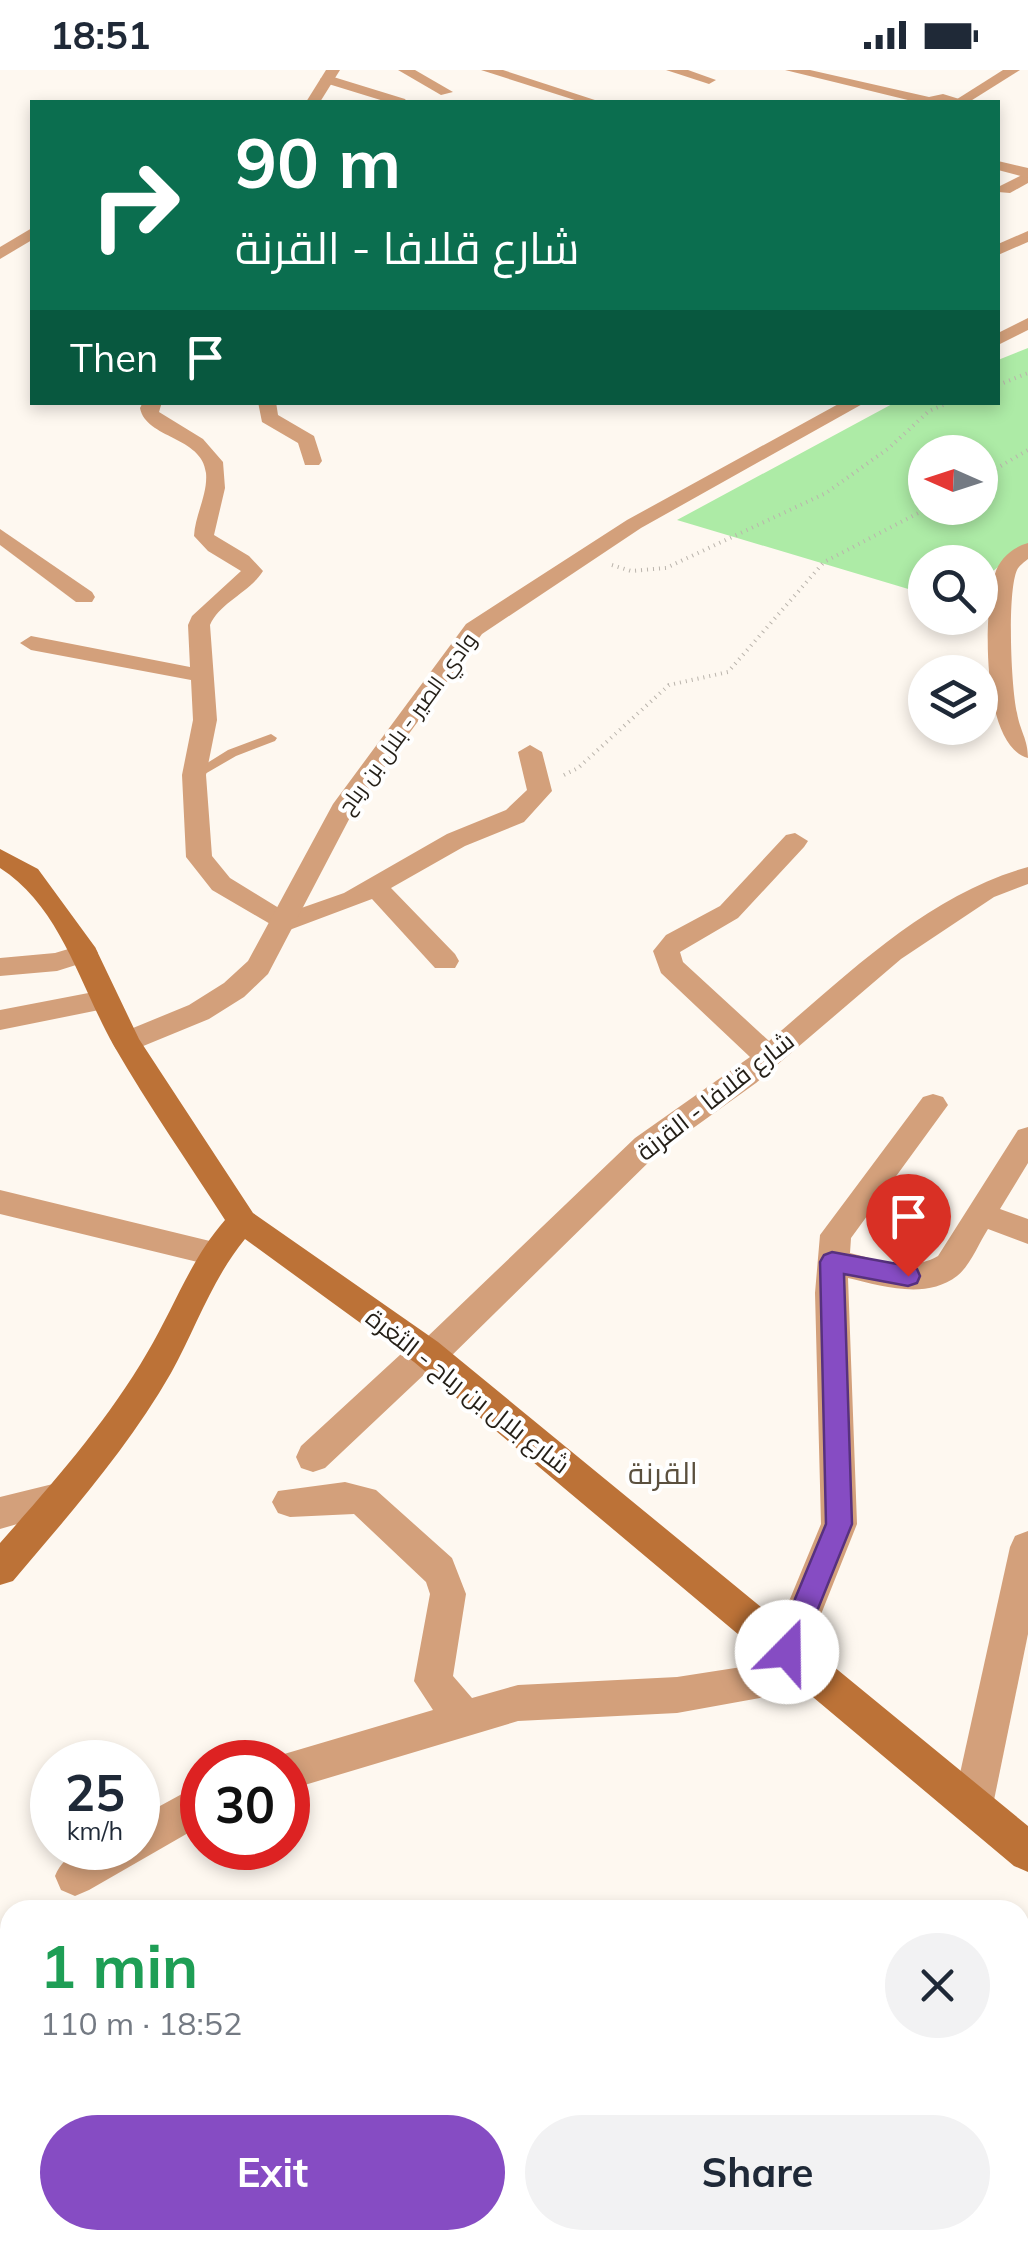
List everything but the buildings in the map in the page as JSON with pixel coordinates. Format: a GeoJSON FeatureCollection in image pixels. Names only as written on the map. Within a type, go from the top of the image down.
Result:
{"type":"FeatureCollection","features":[{"type":"Feature","properties":{"kind":"main road","name":"شارع بلال بن رباح - الثغرة"},"geometry":{"type":"LineString","coordinates":[[0,857],[29,875],[85,953],[126,1042],[242,1222],[428,1353],[1028,1852]]}},
{"type":"Feature","properties":{"kind":"main road"},"geometry":{"type":"LineString","coordinates":[[0,1569],[61,1497],[158,1365],[214,1254],[242,1222]]}},
{"type":"Feature","properties":{"kind":"street"},"geometry":{"type":"LineString","coordinates":[[405,70],[446,92]]}},
{"type":"Feature","properties":{"kind":"street"},"geometry":{"type":"LineString","coordinates":[[488,70],[587,100]]}},
{"type":"Feature","properties":{"kind":"street"},"geometry":{"type":"LineString","coordinates":[[673,70],[709,80]]}},
{"type":"Feature","properties":{"kind":"street"},"geometry":{"type":"LineString","coordinates":[[792,70],[928,100]]}},
{"type":"Feature","properties":{"kind":"street"},"geometry":{"type":"LineString","coordinates":[[821,70],[929,100]]}},
{"type":"Feature","properties":{"kind":"street"},"geometry":{"type":"LineString","coordinates":[[965,100],[1013,70]]}},
{"type":"Feature","properties":{"kind":"street"},"geometry":{"type":"LineString","coordinates":[[313,100],[330,75],[395,100]]}},
{"type":"Feature","properties":{"kind":"street"},"geometry":{"type":"LineString","coordinates":[[1000,167],[1028,175]]}},
{"type":"Feature","properties":{"kind":"street"},"geometry":{"type":"LineString","coordinates":[[1004,190],[1028,175]]}},
{"type":"Feature","properties":{"kind":"street"},"geometry":{"type":"LineString","coordinates":[[0,254],[30,234]]}},
{"type":"Feature","properties":{"kind":"street"},"geometry":{"type":"LineString","coordinates":[[1000,249],[1028,236]]}},
{"type":"Feature","properties":{"kind":"street"},"geometry":{"type":"LineString","coordinates":[[1000,339],[1028,323]]}},
{"type":"Feature","properties":{"kind":"street"},"geometry":{"type":"LineString","coordinates":[[150,405],[150,415],[198,444],[214,463],[217,480],[204,536],[252,571],[248,580],[212,604],[200,619],[205,720],[194,775],[198,850],[203,867],[220,884],[284,923],[353,899],[456,840],[515,816],[537,797],[539,788],[530,752]]}},
{"type":"Feature","properties":{"kind":"street"},"geometry":{"type":"LineString","coordinates":[[268,405],[270,418],[307,440],[312,461]]}},
{"type":"Feature","properties":{"kind":"street","name":"وادي الصير - بلال بن رباح"},"geometry":{"type":"LineString","coordinates":[[126,1042],[198,1012],[234,990],[258,968],[345,804],[474,629],[634,524],[852,405]]}},
{"type":"Feature","properties":{"kind":"street"},"geometry":{"type":"LineString","coordinates":[[0,536],[84,597]]}},
{"type":"Feature","properties":{"kind":"street"},"geometry":{"type":"LineString","coordinates":[[1028,549],[1009,566],[1003,583],[1002,698],[1006,719],[1028,751]]}},
{"type":"Feature","properties":{"kind":"street"},"geometry":{"type":"LineString","coordinates":[[31,644],[204,676]]}},
{"type":"Feature","properties":{"kind":"street"},"geometry":{"type":"LineString","coordinates":[[767,1056],[672,967],[666,955],[675,941],[729,912],[796,841]]}},
{"type":"Feature","properties":{"kind":"street","name":"شارع قلافا - القرنة"},"geometry":{"type":"LineString","coordinates":[[313,1458],[646,1146],[767,1056],[907,943],[986,890],[1028,875]]}},
{"type":"Feature","properties":{"kind":"street"},"geometry":{"type":"LineString","coordinates":[[375,887],[445,962]]}},
{"type":"Feature","properties":{"kind":"street"},"geometry":{"type":"LineString","coordinates":[[0,967],[57,962],[85,953]]}},
{"type":"Feature","properties":{"kind":"street"},"geometry":{"type":"LineString","coordinates":[[0,1020],[104,1000]]}},
{"type":"Feature","properties":{"kind":"street"},"geometry":{"type":"LineString","coordinates":[[310,1764],[518,1703],[677,1695],[800,1663],[839,1524],[832,1262],[836,1235],[933,1105]]}},
{"type":"Feature","properties":{"kind":"street"},"geometry":{"type":"LineString","coordinates":[[832,1262],[908,1276],[936,1274],[949,1265],[1028,1138]]}},
{"type":"Feature","properties":{"kind":"street"},"geometry":{"type":"LineString","coordinates":[[0,1202],[214,1254]]}},
{"type":"Feature","properties":{"kind":"street"},"geometry":{"type":"LineString","coordinates":[[981,1214],[1028,1232]]}},
{"type":"Feature","properties":{"kind":"street"},"geometry":{"type":"LineString","coordinates":[[290,1502],[345,1496],[364,1502],[439,1570],[448,1594],[432,1676],[440,1692],[465,1719]]}},
{"type":"Feature","properties":{"kind":"street"},"geometry":{"type":"LineString","coordinates":[[0,1513],[61,1497]]}},
{"type":"Feature","properties":{"kind":"street"},"geometry":{"type":"LineString","coordinates":[[974,1805],[1028,1547]]}},
{"type":"Feature","properties":{"kind":"street"},"geometry":{"type":"LineString","coordinates":[[74,1876],[85,1870]]}},
{"type":"Feature","properties":{"kind":"lane"},"geometry":{"type":"LineString","coordinates":[[194,775],[232,753],[271,738]]}},
{"type":"Feature","properties":{"kind":"path"},"geometry":{"type":"LineString","coordinates":[[1000,383],[1028,373]]}},
{"type":"Feature","properties":{"kind":"path"},"geometry":{"type":"LineString","coordinates":[[585,557],[631,570],[666,568],[826,493],[888,448],[929,411],[943,405]]}},
{"type":"Feature","properties":{"kind":"path"},"geometry":{"type":"LineString","coordinates":[[998,468],[1028,450]]}},
{"type":"Feature","properties":{"kind":"path"},"geometry":{"type":"LineString","coordinates":[[539,788],[578,768],[669,685],[728,672],[824,562],[908,518]]}},
{"type":"Feature","properties":{"kind":"green space"},"geometry":{"type":"Polygon","coordinates":[[[1028,348],[1028,544],[998,567],[998,545],[908,545],[908,589],[677,520],[890,405],[1000,405],[1000,359],[1028,348]]]}},
{"type":"Feature","properties":{"kind":"district","name":"القرنة"},"geometry":{"type":"Point","coordinates":[663,1474]}},
{"type":"Feature","properties":{"kind":"route"},"geometry":{"type":"LineString","coordinates":[[787,1652],[839,1524],[832,1262],[908,1276]]}}]}
